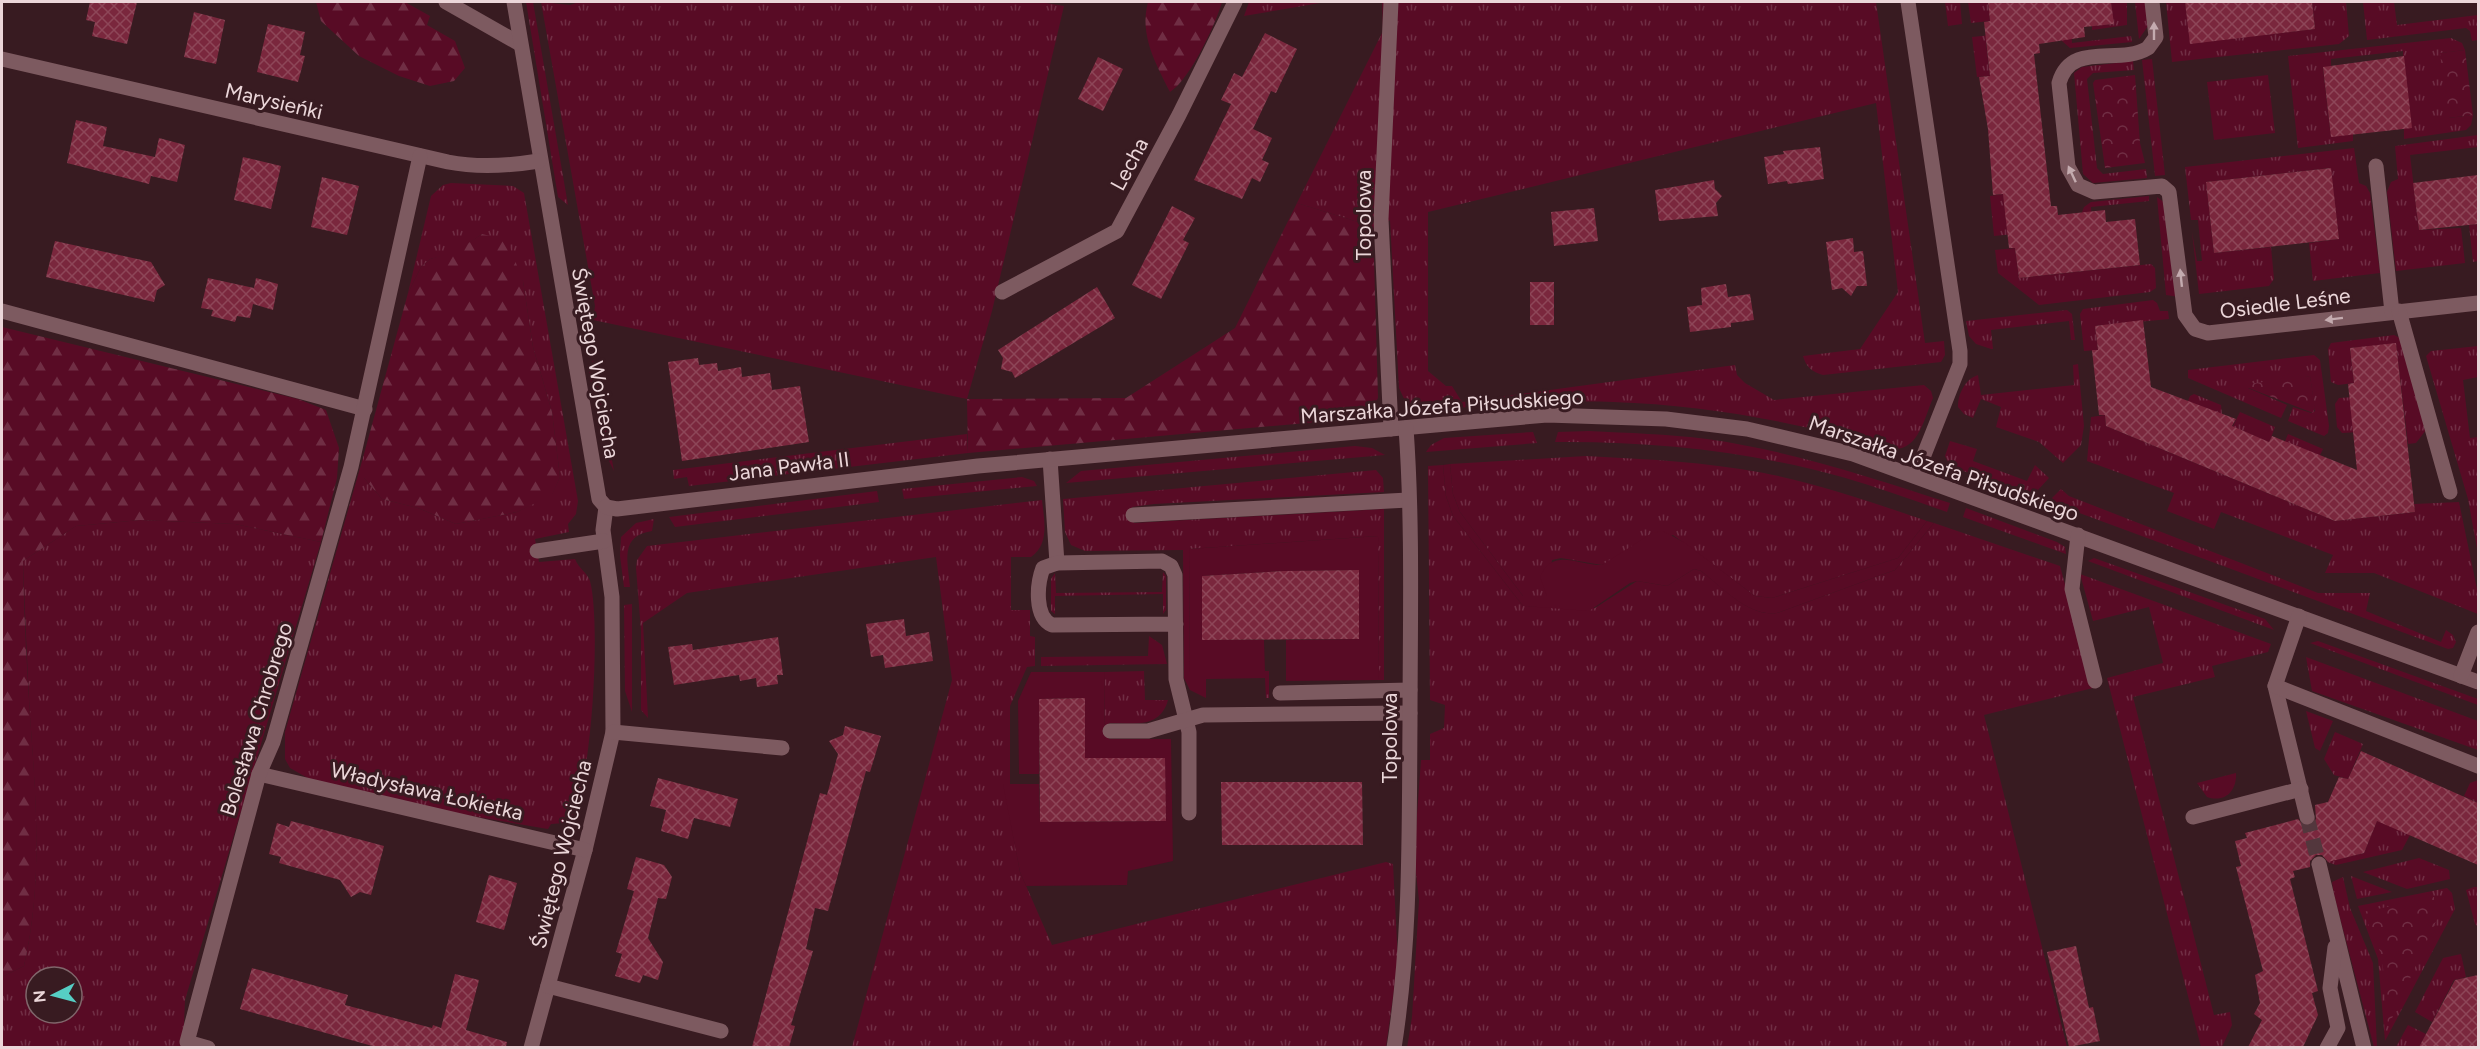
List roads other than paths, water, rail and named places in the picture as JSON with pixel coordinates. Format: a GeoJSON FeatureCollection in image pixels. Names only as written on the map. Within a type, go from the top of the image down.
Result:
{"type":"FeatureCollection","features":[{"type":"Feature","properties":{"kind":"street"},"geometry":{"type":"LineString","coordinates":[[446,2],[520,44]]}},
{"type":"Feature","properties":{"kind":"street","name":"Świętego Wojciecha"},"geometry":{"type":"LineString","coordinates":[[514,2],[539,161],[599,499],[606,507],[604,541],[612,597],[613,732],[585,850],[531,1047]]}},
{"type":"Feature","properties":{"kind":"street","name":"Lecha"},"geometry":{"type":"LineString","coordinates":[[1002,291],[1117,231],[1179,116],[1235,2]]}},
{"type":"Feature","properties":{"kind":"street","name":"Topolowa"},"geometry":{"type":"LineString","coordinates":[[1391,2],[1381,219],[1398,429],[1408,500],[1410,690],[1408,926],[1401,1003],[1394,1047]]}},
{"type":"Feature","properties":{"kind":"street"},"geometry":{"type":"LineString","coordinates":[[1908,2],[1960,351],[1960,364],[1916,475]]}},
{"type":"Feature","properties":{"kind":"street","name":"Osiedle Leśne"},"geometry":{"type":"LineString","coordinates":[[2152,2],[2156,37],[2148,48],[2143,51],[2074,61],[2061,74],[2059,83],[2068,167],[2072,178],[2084,189],[2094,192],[2162,186],[2169,192],[2172,198],[2185,315],[2195,329],[2208,333],[2478,303]]}},
{"type":"Feature","properties":{"kind":"street","name":"Marysieńki"},"geometry":{"type":"LineString","coordinates":[[2,59],[473,167],[539,161]]}},
{"type":"Feature","properties":{"kind":"street","name":"Bolesława Chrobrego"},"geometry":{"type":"LineString","coordinates":[[208,1047],[187,1042],[259,774],[279,722],[365,409],[420,156]]}},
{"type":"Feature","properties":{"kind":"street"},"geometry":{"type":"LineString","coordinates":[[2376,166],[2395,312],[2450,492]]}},
{"type":"Feature","properties":{"kind":"street"},"geometry":{"type":"LineString","coordinates":[[2,311],[365,409]]}},
{"type":"Feature","properties":{"kind":"street","name":"Marszałka Józefa Piłsudskiego"},"geometry":{"type":"LineString","coordinates":[[978,466],[1547,415],[1666,419],[1800,440],[1916,475],[2478,682]]}},
{"type":"Feature","properties":{"kind":"street"},"geometry":{"type":"LineString","coordinates":[[1050,459],[1057,563]]}},
{"type":"Feature","properties":{"kind":"street","name":"Jana Pawła II"},"geometry":{"type":"LineString","coordinates":[[606,507],[617,509],[978,466]]}},
{"type":"Feature","properties":{"kind":"street"},"geometry":{"type":"LineString","coordinates":[[1133,515],[1408,500]]}},
{"type":"Feature","properties":{"kind":"street"},"geometry":{"type":"LineString","coordinates":[[2078,535],[2072,589],[2095,681]]}},
{"type":"Feature","properties":{"kind":"street"},"geometry":{"type":"LineString","coordinates":[[537,551],[604,541]]}},
{"type":"Feature","properties":{"kind":"street"},"geometry":{"type":"LineString","coordinates":[[1176,624],[1052,626],[1044,621],[1040,612],[1040,576],[1043,568],[1057,563],[1162,561],[1171,566],[1175,575],[1176,624],[1176,679],[1187,717],[1189,813]]}},
{"type":"Feature","properties":{"kind":"street"},"geometry":{"type":"LineString","coordinates":[[2299,616],[2275,686],[2307,817]]}},
{"type":"Feature","properties":{"kind":"street"},"geometry":{"type":"LineString","coordinates":[[2461,676],[2478,632]]}},
{"type":"Feature","properties":{"kind":"street"},"geometry":{"type":"LineString","coordinates":[[2275,686],[2478,766]]}},
{"type":"Feature","properties":{"kind":"street"},"geometry":{"type":"LineString","coordinates":[[1280,693],[1410,690]]}},
{"type":"Feature","properties":{"kind":"street"},"geometry":{"type":"LineString","coordinates":[[1110,731],[1148,731],[1187,717],[1203,715],[1410,713]]}},
{"type":"Feature","properties":{"kind":"street"},"geometry":{"type":"LineString","coordinates":[[613,732],[782,748]]}},
{"type":"Feature","properties":{"kind":"street","name":"Władysława Łokietka"},"geometry":{"type":"LineString","coordinates":[[259,774],[585,850]]}},
{"type":"Feature","properties":{"kind":"street"},"geometry":{"type":"LineString","coordinates":[[2193,817],[2301,789]]}},
{"type":"Feature","properties":{"kind":"street"},"geometry":{"type":"LineString","coordinates":[[2319,864],[2364,1047]]}},
{"type":"Feature","properties":{"kind":"street"},"geometry":{"type":"LineString","coordinates":[[2327,1047],[2338,1028],[2330,988],[2337,938]]}},
{"type":"Feature","properties":{"kind":"street"},"geometry":{"type":"LineString","coordinates":[[548,986],[721,1031]]}},
{"type":"Feature","properties":{"kind":"tunnel"},"geometry":{"type":"LineString","coordinates":[[2307,817],[2319,864]]}}]}
